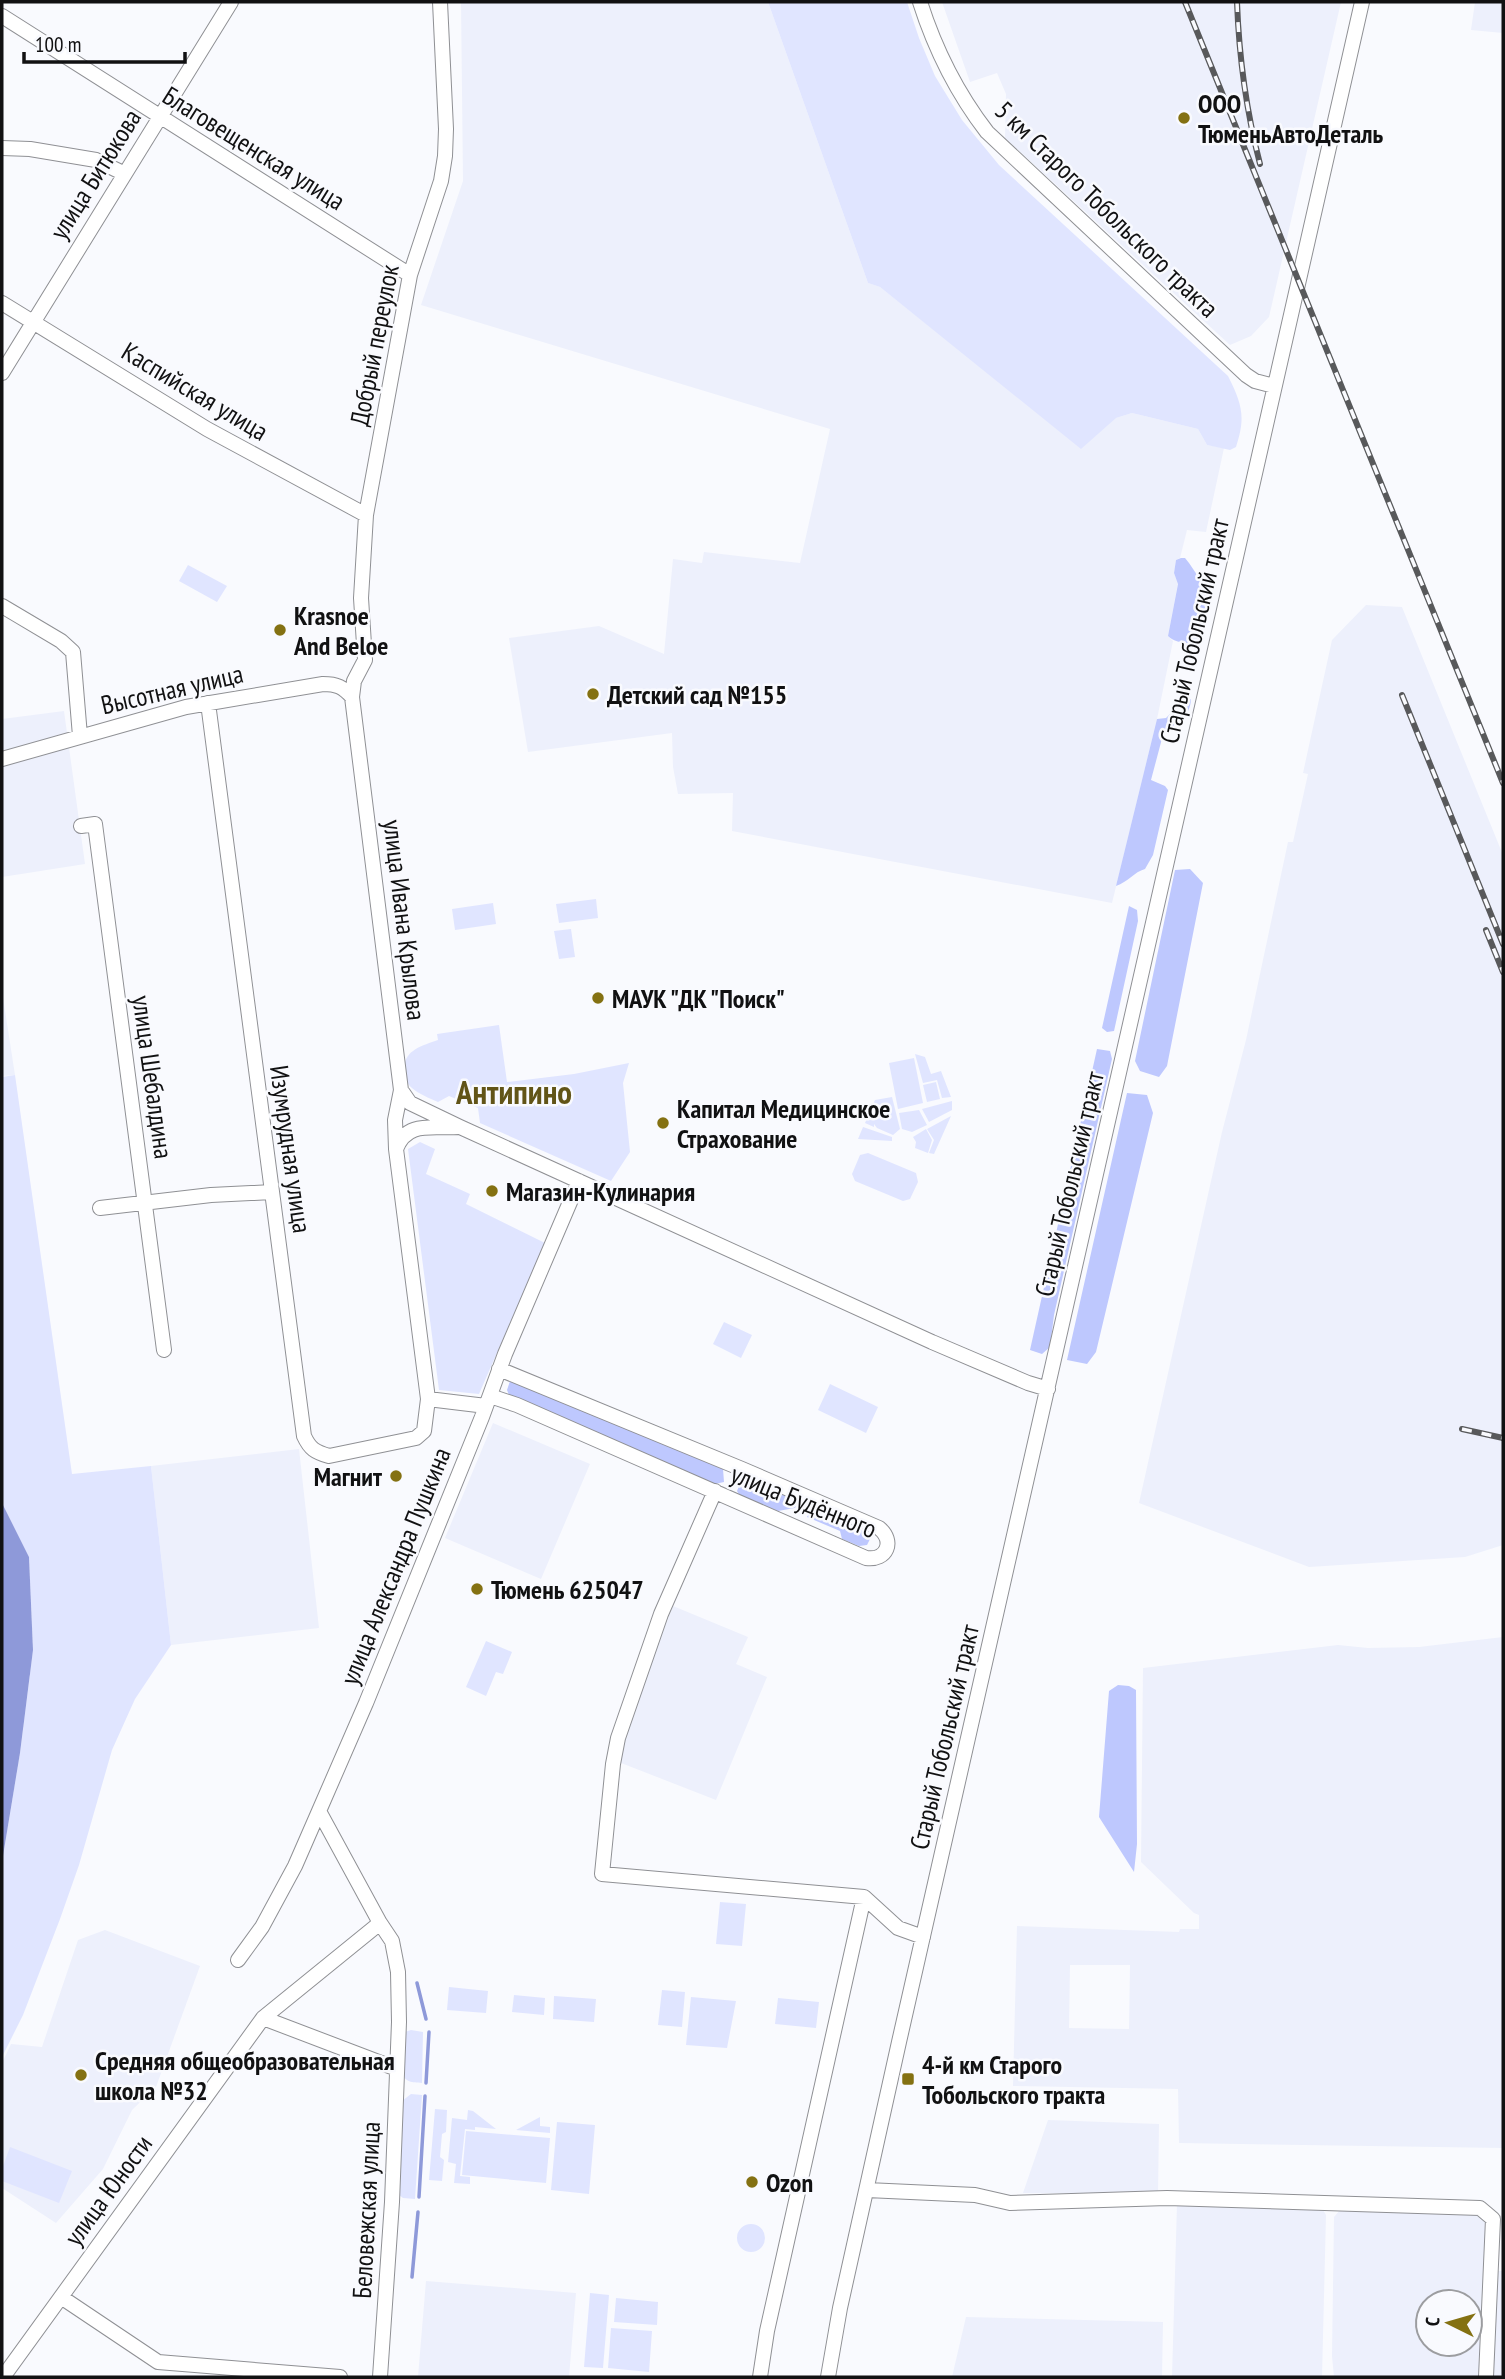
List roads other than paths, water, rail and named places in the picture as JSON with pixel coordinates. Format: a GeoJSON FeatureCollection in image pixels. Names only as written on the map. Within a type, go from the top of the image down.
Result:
{"type":"FeatureCollection","features":[{"type":"Feature","properties":{"kind":"street","name":"улица Битюкова"},"geometry":{"type":"LineString","coordinates":[[2,373],[231,2]]}},
{"type":"Feature","properties":{"kind":"street","name":"Добрый переулок"},"geometry":{"type":"LineString","coordinates":[[352,697],[354,681],[365,660],[361,598],[366,515],[410,275],[441,181],[445,156],[440,2]]}},
{"type":"Feature","properties":{"kind":"street","name":"5 км Старого Тобольского тракта"},"geometry":{"type":"LineString","coordinates":[[920,2],[948,72],[987,132],[1246,374],[1255,381],[1274,386]]}},
{"type":"Feature","properties":{"kind":"street","name":"Старый Тобольский тракт"},"geometry":{"type":"LineString","coordinates":[[828,2377],[840,2308],[923,1937],[1362,2]]}},
{"type":"Feature","properties":{"kind":"street","name":"Благовещенская улица"},"geometry":{"type":"LineString","coordinates":[[2,16],[410,275]]}},
{"type":"Feature","properties":{"kind":"street"},"geometry":{"type":"LineString","coordinates":[[2,148],[30,149],[96,160],[123,173]]}},
{"type":"Feature","properties":{"kind":"street","name":"Каспийская улица"},"geometry":{"type":"LineString","coordinates":[[2,303],[207,429],[366,515]]}},
{"type":"Feature","properties":{"kind":"street"},"geometry":{"type":"LineString","coordinates":[[2,606],[61,640],[73,652],[80,736]]}},
{"type":"Feature","properties":{"kind":"street","name":"Высотная улица"},"geometry":{"type":"LineString","coordinates":[[2,759],[208,703],[323,684],[343,687],[352,697]]}},
{"type":"Feature","properties":{"kind":"street","name":"улица Ивана Крылова"},"geometry":{"type":"LineString","coordinates":[[352,697],[401,1090],[395,1120],[396,1149],[428,1399]]}},
{"type":"Feature","properties":{"kind":"street","name":"Изумрудная улица"},"geometry":{"type":"LineString","coordinates":[[208,703],[304,1436],[309,1447],[316,1453],[329,1456],[416,1438],[424,1431],[428,1399]]}},
{"type":"Feature","properties":{"kind":"street","name":"улица Шебалдина"},"geometry":{"type":"LineString","coordinates":[[81,826],[95,824],[164,1350]]}},
{"type":"Feature","properties":{"kind":"street"},"geometry":{"type":"LineString","coordinates":[[401,1090],[410,1103],[460,1127],[941,1346],[1048,1389]]}},
{"type":"Feature","properties":{"kind":"street"},"geometry":{"type":"LineString","coordinates":[[396,1149],[400,1137],[410,1130],[421,1127],[460,1127]]}},
{"type":"Feature","properties":{"kind":"street","name":"улица Александра Пушкина"},"geometry":{"type":"LineString","coordinates":[[237,1960],[268,1914],[295,1866],[366,1703],[499,1369],[579,1181]]}},
{"type":"Feature","properties":{"kind":"street"},"geometry":{"type":"LineString","coordinates":[[100,1208],[211,1195],[272,1192]]}},
{"type":"Feature","properties":{"kind":"street","name":"улица Будённого"},"geometry":{"type":"LineString","coordinates":[[428,1399],[517,1405],[866,1558],[882,1556],[887,1549],[889,1541],[886,1533],[879,1528],[499,1369]]}},
{"type":"Feature","properties":{"kind":"street"},"geometry":{"type":"LineString","coordinates":[[715,1491],[661,1614],[618,1738],[602,1874],[864,1897],[898,1928],[923,1937]]}},
{"type":"Feature","properties":{"kind":"street"},"geometry":{"type":"LineString","coordinates":[[319,1811],[380,1923]]}},
{"type":"Feature","properties":{"kind":"street"},"geometry":{"type":"LineString","coordinates":[[760,2377],[764,2342],[864,1897]]}},
{"type":"Feature","properties":{"kind":"street","name":"улица Юности"},"geometry":{"type":"LineString","coordinates":[[3,2377],[263,2018],[380,1923]]}},
{"type":"Feature","properties":{"kind":"street","name":"Беловежская улица"},"geometry":{"type":"LineString","coordinates":[[380,1923],[392,1941],[398,1972],[399,2022],[392,2202],[380,2377]]}},
{"type":"Feature","properties":{"kind":"street"},"geometry":{"type":"LineString","coordinates":[[263,2018],[397,2069]]}},
{"type":"Feature","properties":{"kind":"street"},"geometry":{"type":"LineString","coordinates":[[867,2190],[975,2195],[1010,2203],[1167,2198],[1480,2208],[1493,2220],[1498,2258],[1486,2377]]}},
{"type":"Feature","properties":{"kind":"street"},"geometry":{"type":"LineString","coordinates":[[61,2297],[158,2362],[340,2377]]}},
{"type":"Feature","properties":{"kind":"waterway"},"geometry":{"type":"LineString","coordinates":[[417,1983],[426,2019]]}},
{"type":"Feature","properties":{"kind":"waterway"},"geometry":{"type":"LineString","coordinates":[[426,2083],[429,2032]]}},
{"type":"Feature","properties":{"kind":"waterway"},"geometry":{"type":"LineString","coordinates":[[419,2197],[425,2096]]}},
{"type":"Feature","properties":{"kind":"waterway"},"geometry":{"type":"LineString","coordinates":[[412,2277],[418,2212]]}},
{"type":"Feature","properties":{"kind":"railway"},"geometry":{"type":"LineString","coordinates":[[1185,2],[1503,783]]}},
{"type":"Feature","properties":{"kind":"railway"},"geometry":{"type":"LineString","coordinates":[[1237,2],[1244,83],[1260,164]]}},
{"type":"Feature","properties":{"kind":"railway"},"geometry":{"type":"LineString","coordinates":[[1402,695],[1503,944]]}},
{"type":"Feature","properties":{"kind":"railway"},"geometry":{"type":"LineString","coordinates":[[1486,930],[1503,972]]}},
{"type":"Feature","properties":{"kind":"railway"},"geometry":{"type":"LineString","coordinates":[[1462,1429],[1503,1438]]}},
{"type":"Feature","properties":{"kind":"place","name":"ООО ТюменьАвтоДеталь"},"geometry":{"type":"Point","coordinates":[1184,118]}},
{"type":"Feature","properties":{"kind":"place","name":"Krasnoe And Beloe"},"geometry":{"type":"Point","coordinates":[280,630]}},
{"type":"Feature","properties":{"kind":"place","name":"Детский сад №155"},"geometry":{"type":"Point","coordinates":[593,694]}},
{"type":"Feature","properties":{"kind":"place","name":"МАУК \"ДК \"Поиск\""},"geometry":{"type":"Point","coordinates":[598,998]}},
{"type":"Feature","properties":{"kind":"place","name":"Капитал Медицинское Страхование"},"geometry":{"type":"Point","coordinates":[663,1123]}},
{"type":"Feature","properties":{"kind":"place","name":"Магазин-Кулинария"},"geometry":{"type":"Point","coordinates":[492,1191]}},
{"type":"Feature","properties":{"kind":"place","name":"Магнит"},"geometry":{"type":"Point","coordinates":[396,1476]}},
{"type":"Feature","properties":{"kind":"place","name":"Тюмень 625047"},"geometry":{"type":"Point","coordinates":[477,1589]}},
{"type":"Feature","properties":{"kind":"place","name":"Средняя общеобразовательная школа №32"},"geometry":{"type":"Point","coordinates":[81,2075]}},
{"type":"Feature","properties":{"kind":"place","name":"4-й км Старого Тобольского тракта"},"geometry":{"type":"Point","coordinates":[908,2079]}},
{"type":"Feature","properties":{"kind":"place","name":"Ozon"},"geometry":{"type":"Point","coordinates":[752,2182]}},
{"type":"Feature","properties":{"kind":"district","name":"Антипино"},"geometry":{"type":"Point","coordinates":[514,1091]}}]}
